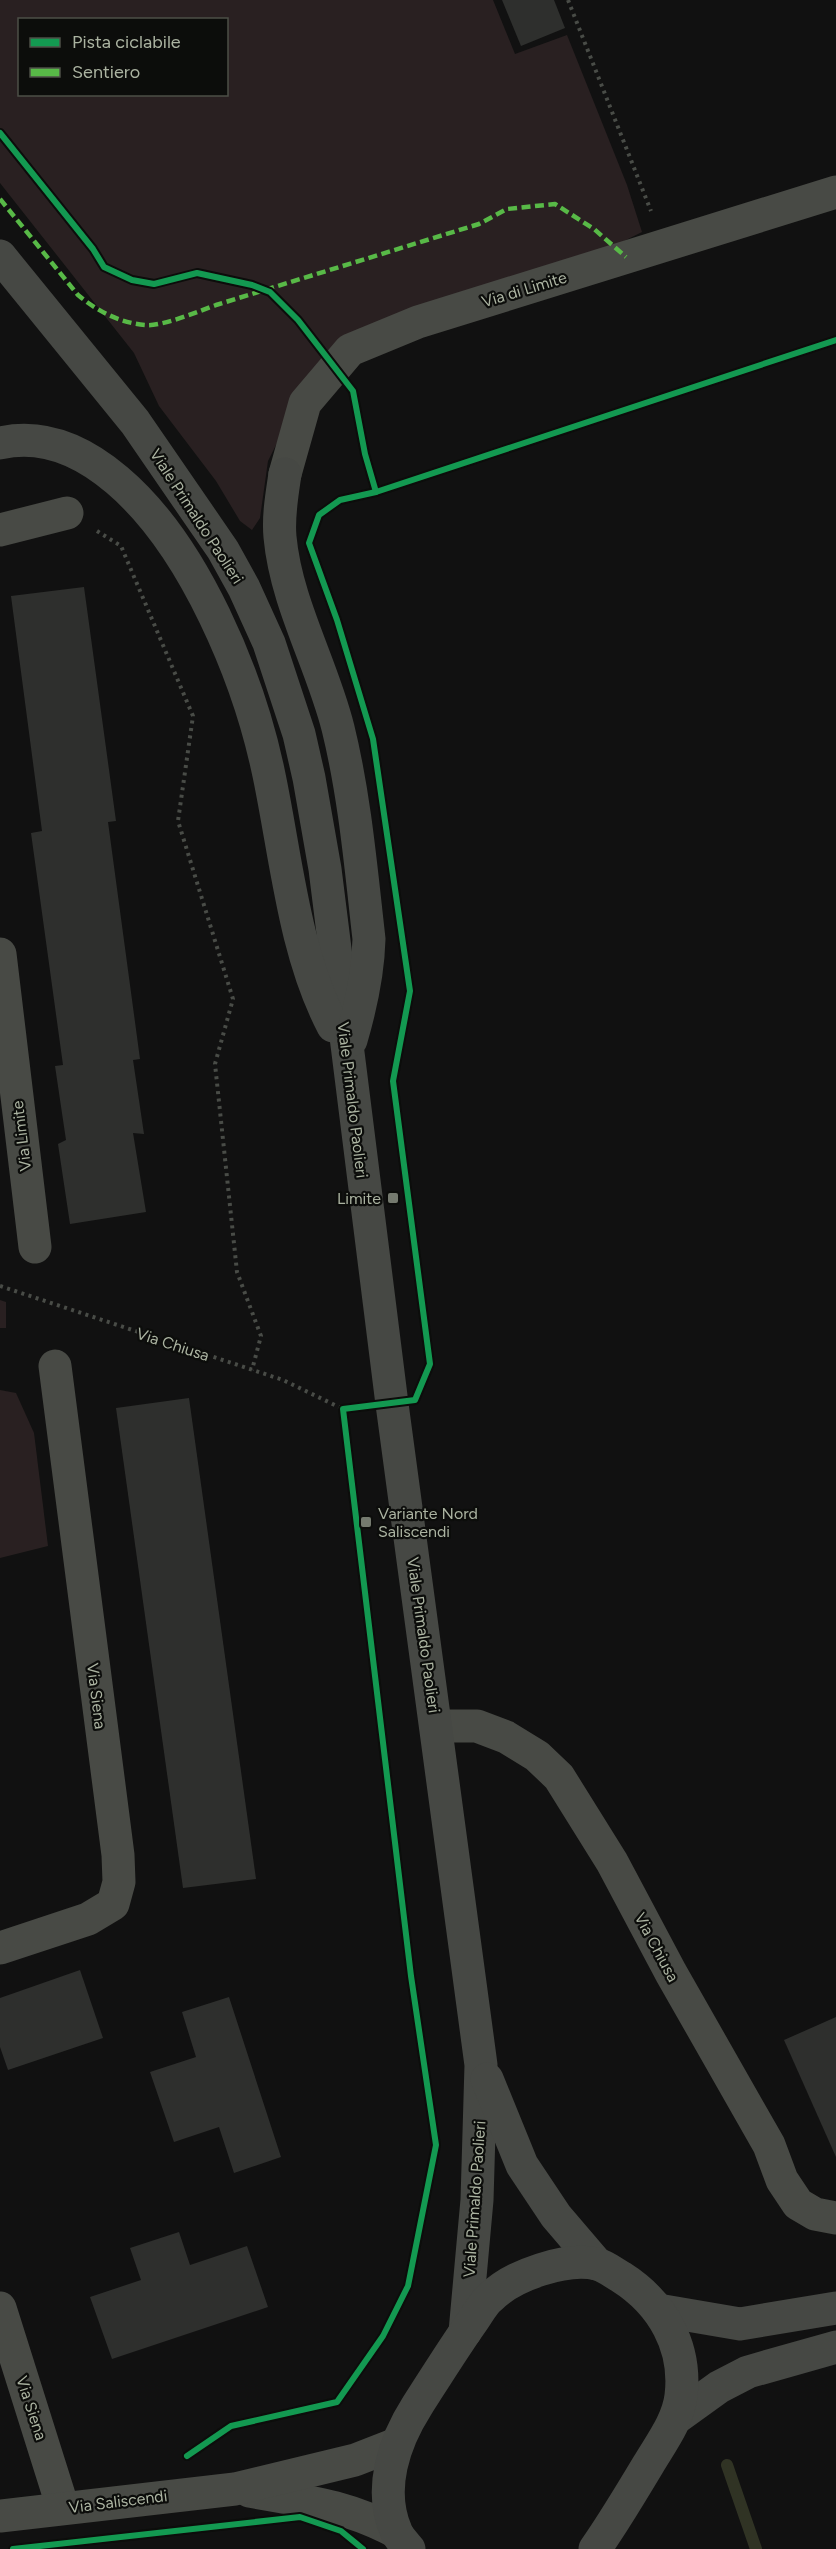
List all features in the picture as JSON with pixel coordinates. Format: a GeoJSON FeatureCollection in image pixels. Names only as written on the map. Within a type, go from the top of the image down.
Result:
{"type":"FeatureCollection","features":[{"type":"Feature","properties":{"kind":"main road","name":"Viale Primaldo Paolieri"},"geometry":{"type":"LineString","coordinates":[[0,256],[135,422],[223,550],[244,588],[269,643],[299,734],[325,870],[392,1404],[481,2066],[477,2200],[465,2332]]}},
{"type":"Feature","properties":{"kind":"main road"},"geometry":{"type":"LineString","coordinates":[[0,443],[43,441],[60,446],[98,464],[150,514],[195,579],[236,666],[257,727],[269,774],[290,892],[309,961],[325,1011],[347,1053]]}},
{"type":"Feature","properties":{"kind":"main road"},"geometry":{"type":"LineString","coordinates":[[285,474],[280,535],[283,560],[289,583],[320,667],[343,747],[357,833],[369,939],[369,964],[363,997],[347,1053]]}},
{"type":"Feature","properties":{"kind":"main road","name":"Viale Primaldo Paolieri"},"geometry":{"type":"LineString","coordinates":[[481,2066],[522,2165],[556,2216],[597,2264],[630,2283],[658,2310],[672,2331],[680,2360],[681,2394],[676,2418],[604,2541]]}},
{"type":"Feature","properties":{"kind":"main road","name":"Viale Primaldo Paolieri"},"geometry":{"type":"LineString","coordinates":[[403,2541],[391,2512],[390,2481],[396,2444],[402,2430],[465,2332],[490,2297],[520,2278],[555,2266],[597,2264]]}},
{"type":"Feature","properties":{"kind":"main road"},"geometry":{"type":"LineString","coordinates":[[658,2310],[740,2324],[836,2307]]}},
{"type":"Feature","properties":{"kind":"main road"},"geometry":{"type":"LineString","coordinates":[[676,2418],[720,2386],[748,2372],[836,2347]]}},
{"type":"Feature","properties":{"kind":"street","name":"Via di Limite"},"geometry":{"type":"LineString","coordinates":[[285,474],[305,403],[350,350],[418,322],[836,192]]}},
{"type":"Feature","properties":{"kind":"street"},"geometry":{"type":"LineString","coordinates":[[0,530],[67,513]]}},
{"type":"Feature","properties":{"kind":"street","name":"Via Limite"},"geometry":{"type":"LineString","coordinates":[[0,954],[34,1247]]}},
{"type":"Feature","properties":{"kind":"street","name":"Via Siena"},"geometry":{"type":"LineString","coordinates":[[0,1948],[88,1919],[113,1904],[119,1882],[118,1855],[55,1366]]}},
{"type":"Feature","properties":{"kind":"street","name":"Via Chiusa"},"geometry":{"type":"LineString","coordinates":[[436,1726],[477,1726],[506,1737],[537,1756],[560,1777],[612,1862],[677,1983],[769,2145],[782,2180],[798,2204],[815,2214],[836,2218]]}},
{"type":"Feature","properties":{"kind":"street","name":"Via Siena"},"geometry":{"type":"LineString","coordinates":[[0,2308],[63,2508]]}},
{"type":"Feature","properties":{"kind":"street","name":"Via Saliscendi"},"geometry":{"type":"LineString","coordinates":[[0,2516],[235,2489],[355,2460],[396,2444]]}},
{"type":"Feature","properties":{"kind":"street","name":"Via Saliscendi"},"geometry":{"type":"LineString","coordinates":[[235,2489],[339,2507],[371,2518],[403,2541]]}},
{"type":"Feature","properties":{"kind":"path"},"geometry":{"type":"LineString","coordinates":[[568,0],[664,245]]}},
{"type":"Feature","properties":{"kind":"path"},"geometry":{"type":"LineString","coordinates":[[67,513],[121,546],[193,716],[178,821],[232,999],[216,1064],[237,1272],[261,1336],[252,1370]]}},
{"type":"Feature","properties":{"kind":"path"},"geometry":{"type":"LineString","coordinates":[[345,1420],[343,1409],[392,1404]]}},
{"type":"Feature","properties":{"kind":"shaded area"},"geometry":{"type":"Polygon","coordinates":[[[0,0],[493,0],[515,54],[567,35],[627,185],[642,232],[580,263],[396,323],[297,403],[268,461],[260,518],[252,530],[240,521],[216,481],[159,406],[134,353],[0,183],[0,0]]]}},
{"type":"Feature","properties":{"kind":"shaded area"},"geometry":{"type":"Polygon","coordinates":[[[0,1300],[6,1302],[6,1328],[0,1328],[0,1300]]]}},
{"type":"Feature","properties":{"kind":"shaded area"},"geometry":{"type":"Polygon","coordinates":[[[0,1390],[16,1393],[34,1433],[48,1546],[0,1558],[0,1390]]]}},
{"type":"Feature","properties":{"kind":"building"},"geometry":{"type":"Polygon","coordinates":[[[502,0],[554,0],[565,28],[521,46],[502,0]]]}},
{"type":"Feature","properties":{"kind":"building"},"geometry":{"type":"Polygon","coordinates":[[[84,587],[116,821],[108,822],[140,1059],[133,1060],[144,1134],[133,1133],[146,1212],[70,1224],[58,1144],[66,1140],[55,1066],[63,1065],[31,833],[42,831],[11,596],[84,587]]]}},
{"type":"Feature","properties":{"kind":"building"},"geometry":{"type":"Polygon","coordinates":[[[189,1398],[256,1879],[183,1888],[116,1408],[189,1398]]]}},
{"type":"Feature","properties":{"kind":"building"},"geometry":{"type":"Polygon","coordinates":[[[80,1970],[103,2038],[8,2070],[0,2047],[0,1998],[80,1970]]]}},
{"type":"Feature","properties":{"kind":"building"},"geometry":{"type":"Polygon","coordinates":[[[229,1997],[281,2157],[234,2173],[219,2127],[174,2142],[150,2072],[196,2057],[182,2012],[229,1997]]]}},
{"type":"Feature","properties":{"kind":"building"},"geometry":{"type":"Polygon","coordinates":[[[836,2017],[836,2157],[784,2040],[836,2017]]]}},
{"type":"Feature","properties":{"kind":"building"},"geometry":{"type":"Polygon","coordinates":[[[179,2232],[190,2265],[247,2246],[268,2307],[112,2359],[90,2297],[141,2280],[130,2248],[179,2232]]]}},
{"type":"Feature","properties":{"kind":"waterway"},"geometry":{"type":"LineString","coordinates":[[727,2465],[756,2549]]}},
{"type":"Feature","properties":{"kind":"marked path"},"geometry":{"type":"LineString","coordinates":[[0,199],[78,295],[109,315],[127,322],[145,325],[170,321],[479,224],[507,209],[555,204],[594,229],[626,257]]}},
{"type":"Feature","properties":{"kind":"cycle path"},"geometry":{"type":"LineString","coordinates":[[0,133],[93,249],[104,267],[132,280],[154,284],[197,273],[252,285],[270,292],[298,320],[353,391],[365,454],[376,492]]}},
{"type":"Feature","properties":{"kind":"cycle path"},"geometry":{"type":"LineString","coordinates":[[187,2456],[231,2426],[337,2402],[383,2336],[408,2286],[436,2145],[411,1976],[343,1409],[415,1400],[430,1364],[393,1081],[410,991],[373,739],[337,620],[309,543],[319,515],[340,500],[376,492],[836,340]]}},
{"type":"Feature","properties":{"kind":"cycle path"},"geometry":{"type":"LineString","coordinates":[[13,2549],[300,2517],[341,2531],[363,2549]]}},
{"type":"Feature","properties":{"kind":"place","name":"Limite"},"geometry":{"type":"Point","coordinates":[393,1198]}},
{"type":"Feature","properties":{"kind":"place","name":"Variante Nord Saliscendi"},"geometry":{"type":"Point","coordinates":[366,1522]}}]}
